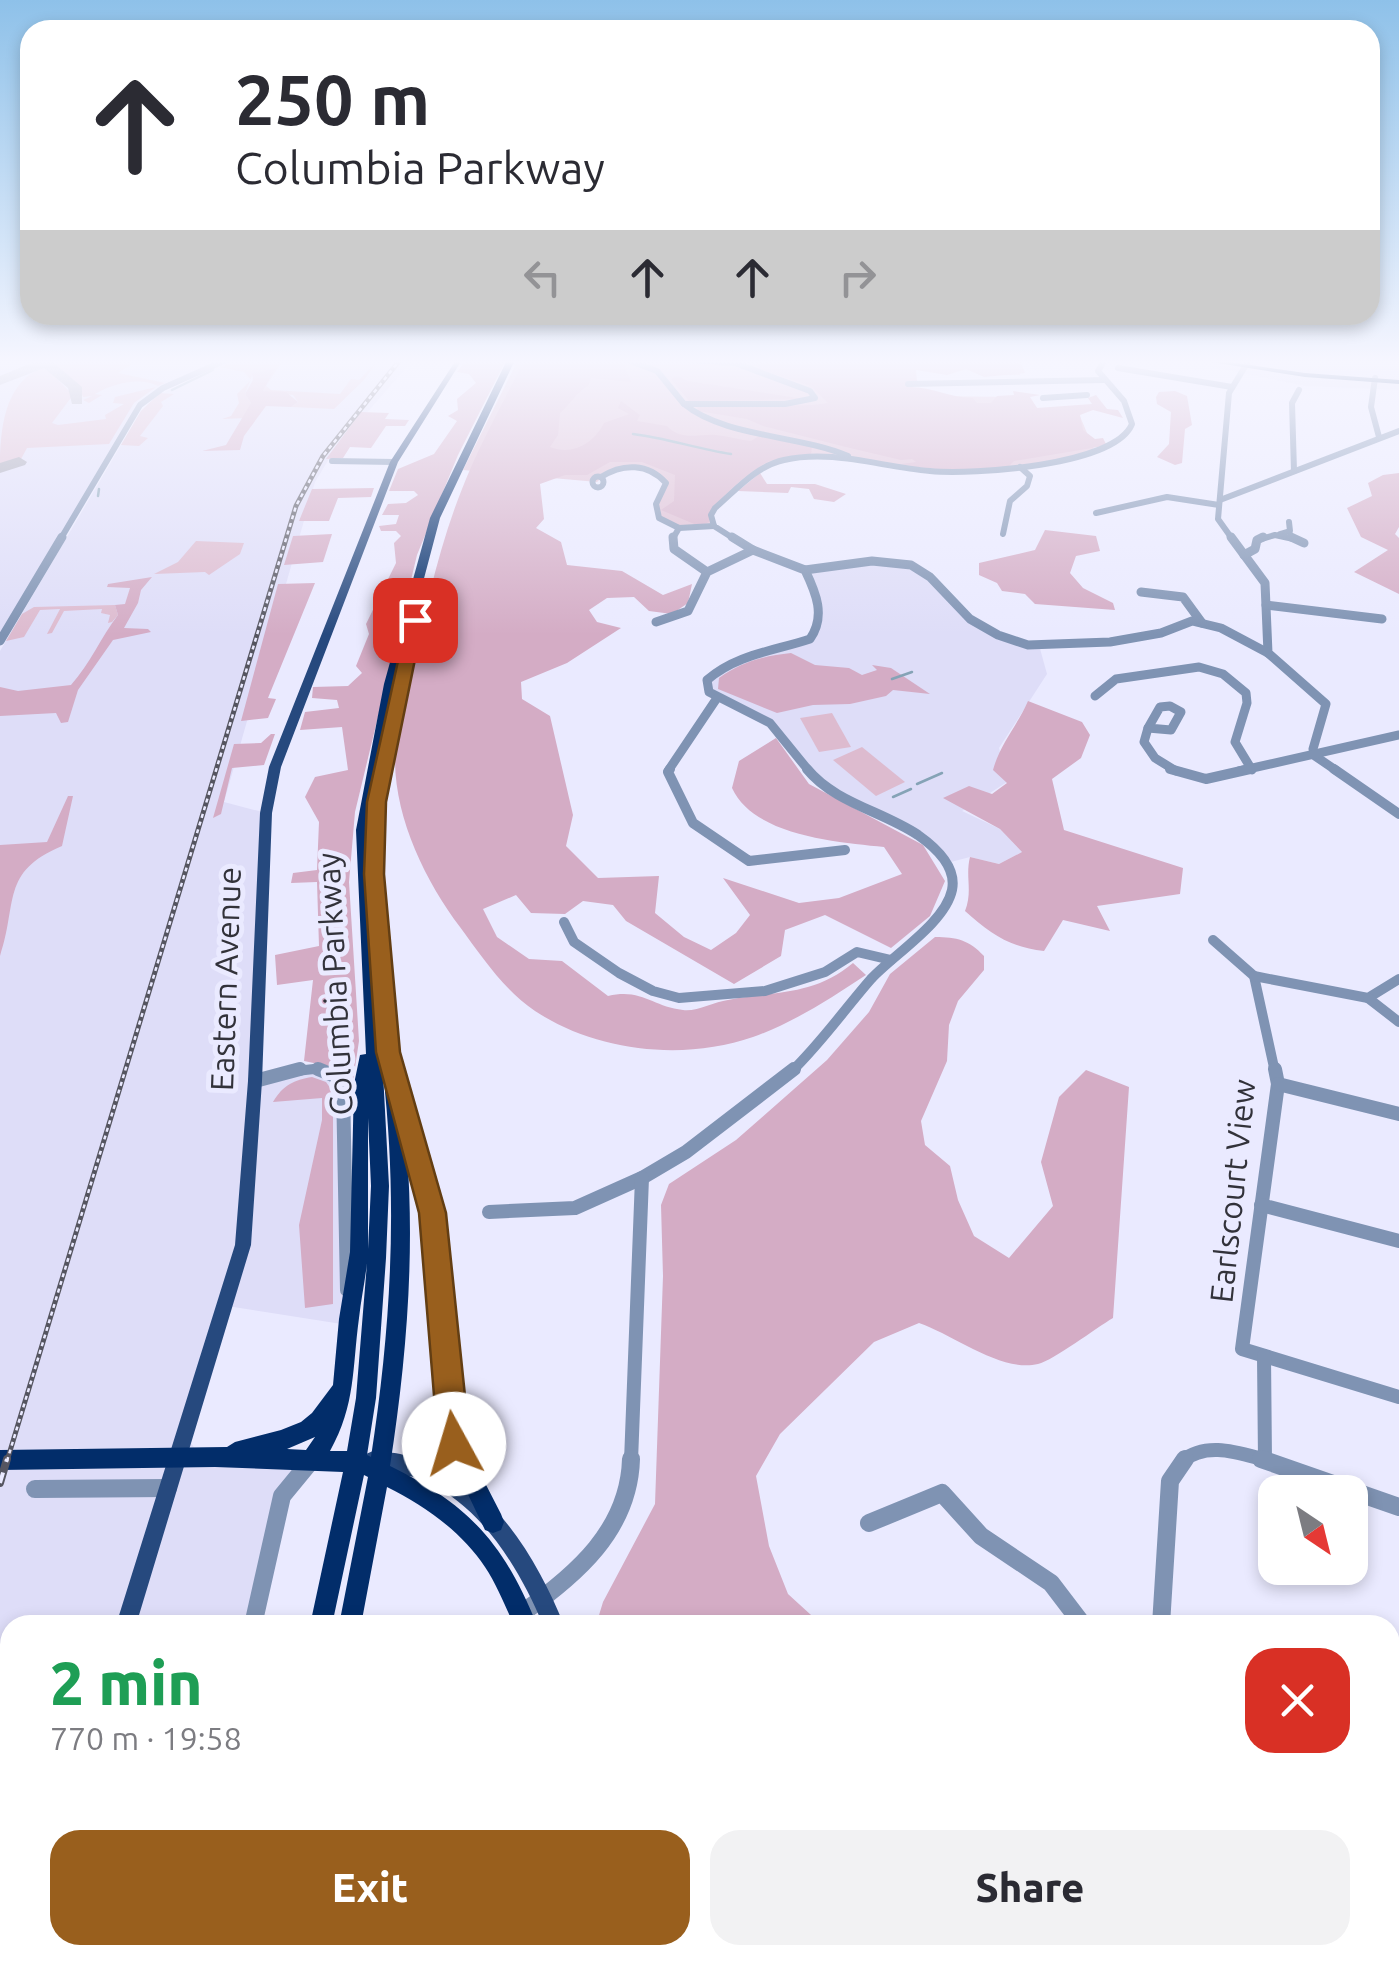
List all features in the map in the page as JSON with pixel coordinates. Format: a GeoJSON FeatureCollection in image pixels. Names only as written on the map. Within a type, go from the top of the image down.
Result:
{"type":"FeatureCollection","features":[{"type":"Feature","properties":{"kind":"highway","name":"Columbia Parkway"},"geometry":{"type":"LineString","coordinates":[[323,1615],[348,1512],[366,1398],[380,1186],[362,850],[390,684],[436,518],[469,452]]}},
{"type":"Feature","properties":{"kind":"highway","name":"Columbia Parkway"},"geometry":{"type":"LineString","coordinates":[[352,1615],[391,1403],[401,1191],[374,874],[377,802],[406,650],[439,530],[472,452]]}},
{"type":"Feature","properties":{"kind":"highway"},"geometry":{"type":"LineString","coordinates":[[312,1459],[341,1411],[359,1254],[357,1107],[371,1032]]}},
{"type":"Feature","properties":{"kind":"highway"},"geometry":{"type":"LineString","coordinates":[[388,1052],[432,1213],[454,1444],[493,1522]]}},
{"type":"Feature","properties":{"kind":"highway"},"geometry":{"type":"LineString","coordinates":[[205,1458],[285,1442],[310,1430],[336,1399],[344,1375]]}},
{"type":"Feature","properties":{"kind":"highway"},"geometry":{"type":"LineString","coordinates":[[0,1460],[205,1458],[359,1462],[436,1502],[457,1519],[494,1559],[522,1615]]}},
{"type":"Feature","properties":{"kind":"main road","name":"Eastern Avenue"},"geometry":{"type":"LineString","coordinates":[[129,1615],[242,1245],[255,1081],[269,793],[283,742],[401,452]]}},
{"type":"Feature","properties":{"kind":"main road"},"geometry":{"type":"LineString","coordinates":[[359,1462],[380,1460],[424,1473],[464,1496],[514,1545],[550,1615]]}},
{"type":"Feature","properties":{"kind":"street"},"geometry":{"type":"LineString","coordinates":[[0,641],[112,452]]}},
{"type":"Feature","properties":{"kind":"street"},"geometry":{"type":"LineString","coordinates":[[839,452],[850,459]]}},
{"type":"Feature","properties":{"kind":"street"},"geometry":{"type":"LineString","coordinates":[[714,526],[715,508],[763,468],[806,457],[951,472],[1020,467],[1095,452]]}},
{"type":"Feature","properties":{"kind":"street"},"geometry":{"type":"LineString","coordinates":[[1225,452],[1218,519],[1265,584],[1268,653]]}},
{"type":"Feature","properties":{"kind":"street"},"geometry":{"type":"LineString","coordinates":[[1293,452],[1294,470]]}},
{"type":"Feature","properties":{"kind":"street"},"geometry":{"type":"LineString","coordinates":[[1096,513],[1168,497],[1220,502],[1341,452]]}},
{"type":"Feature","properties":{"kind":"street"},"geometry":{"type":"LineString","coordinates":[[332,462],[394,462]]}},
{"type":"Feature","properties":{"kind":"street"},"geometry":{"type":"LineString","coordinates":[[601,477],[622,467],[658,473],[666,483],[656,513],[664,522],[679,528],[714,526],[752,550],[805,570],[880,561],[911,565],[927,574],[952,604],[976,622],[1000,636],[1029,645],[1131,638],[1202,622]]}},
{"type":"Feature","properties":{"kind":"street"},"geometry":{"type":"LineString","coordinates":[[1003,534],[1010,500],[1029,481],[1020,467]]}},
{"type":"Feature","properties":{"kind":"street"},"geometry":{"type":"LineString","coordinates":[[1244,555],[1262,537],[1290,531],[1289,522]]}},
{"type":"Feature","properties":{"kind":"street"},"geometry":{"type":"LineString","coordinates":[[679,528],[672,540],[674,549],[707,572]]}},
{"type":"Feature","properties":{"kind":"street"},"geometry":{"type":"LineString","coordinates":[[1280,534],[1304,543]]}},
{"type":"Feature","properties":{"kind":"street"},"geometry":{"type":"LineString","coordinates":[[656,622],[674,619],[691,608],[698,584],[707,572],[752,550]]}},
{"type":"Feature","properties":{"kind":"street"},"geometry":{"type":"LineString","coordinates":[[489,1212],[575,1208],[642,1178],[759,1100],[821,1042],[856,995],[946,907],[953,881],[947,863],[910,829],[823,785],[770,722],[709,692],[708,680],[723,666],[815,634],[818,604],[805,570]]}},
{"type":"Feature","properties":{"kind":"street"},"geometry":{"type":"LineString","coordinates":[[1141,592],[1183,597],[1202,622],[1268,653],[1326,704],[1312,750],[1315,756],[1399,814]]}},
{"type":"Feature","properties":{"kind":"street"},"geometry":{"type":"LineString","coordinates":[[1266,606],[1382,619]]}},
{"type":"Feature","properties":{"kind":"street"},"geometry":{"type":"LineString","coordinates":[[1095,696],[1116,679],[1199,667],[1223,674],[1246,693],[1247,703],[1235,742],[1252,770]]}},
{"type":"Feature","properties":{"kind":"street"},"geometry":{"type":"LineString","coordinates":[[716,698],[668,768],[694,823],[749,862],[845,850]]}},
{"type":"Feature","properties":{"kind":"street"},"geometry":{"type":"LineString","coordinates":[[1148,728],[1144,742],[1156,761],[1176,772],[1206,779],[1399,735]]}},
{"type":"Feature","properties":{"kind":"street"},"geometry":{"type":"LineString","coordinates":[[564,922],[572,940],[619,973],[644,987],[678,998],[765,991],[825,972],[856,952],[891,960]]}},
{"type":"Feature","properties":{"kind":"street"},"geometry":{"type":"LineString","coordinates":[[1213,940],[1254,976],[1368,998],[1399,1022]]}},
{"type":"Feature","properties":{"kind":"street","name":"Earlscourt View"},"geometry":{"type":"LineString","coordinates":[[1254,976],[1278,1084],[1242,1348],[1264,1356]]}},
{"type":"Feature","properties":{"kind":"street"},"geometry":{"type":"LineString","coordinates":[[1368,998],[1399,979]]}},
{"type":"Feature","properties":{"kind":"street"},"geometry":{"type":"LineString","coordinates":[[255,1081],[317,1068],[334,1074],[343,1086],[348,1325]]}},
{"type":"Feature","properties":{"kind":"street"},"geometry":{"type":"LineString","coordinates":[[1278,1084],[1399,1114]]}},
{"type":"Feature","properties":{"kind":"street"},"geometry":{"type":"LineString","coordinates":[[528,1615],[597,1552],[620,1513],[627,1492],[642,1178]]}},
{"type":"Feature","properties":{"kind":"street"},"geometry":{"type":"LineString","coordinates":[[1261,1205],[1399,1242]]}},
{"type":"Feature","properties":{"kind":"street"},"geometry":{"type":"LineString","coordinates":[[1265,1462],[1264,1356],[1399,1397]]}},
{"type":"Feature","properties":{"kind":"street"},"geometry":{"type":"LineString","coordinates":[[1161,1615],[1167,1494],[1178,1465],[1196,1452],[1233,1452],[1399,1507]]}},
{"type":"Feature","properties":{"kind":"street"},"geometry":{"type":"LineString","coordinates":[[254,1615],[282,1496],[312,1459]]}},
{"type":"Feature","properties":{"kind":"street"},"geometry":{"type":"LineString","coordinates":[[35,1489],[168,1488]]}},
{"type":"Feature","properties":{"kind":"street"},"geometry":{"type":"LineString","coordinates":[[868,1523],[942,1494],[980,1536],[1051,1583],[1075,1615]]}},
{"type":"Feature","properties":{"kind":"shaded area"},"geometry":{"type":"Polygon","coordinates":[[[0,452],[110,452],[0,635],[0,452]]]}},
{"type":"Feature","properties":{"kind":"shaded area"},"geometry":{"type":"Polygon","coordinates":[[[0,452],[25,452],[21,459],[0,465],[0,452]]]}},
{"type":"Feature","properties":{"kind":"shaded area"},"geometry":{"type":"Polygon","coordinates":[[[117,452],[333,452],[315,482],[224,802],[266,813],[255,1081],[307,1068],[339,1079],[348,1325],[227,1306],[186,1434],[199,1456],[312,1459],[282,1496],[255,1615],[0,1615],[0,651],[117,452]]]}},
{"type":"Feature","properties":{"kind":"shaded area"},"geometry":{"type":"Polygon","coordinates":[[[331,452],[347,452],[343,458],[326,459],[331,452]]]}},
{"type":"Feature","properties":{"kind":"shaded area"},"geometry":{"type":"Polygon","coordinates":[[[460,452],[417,555],[355,812],[349,882],[359,1041],[352,1087],[338,1068],[304,1061],[313,980],[277,985],[275,955],[319,946],[317,882],[291,883],[293,873],[317,870],[319,822],[305,797],[315,777],[348,770],[342,727],[300,730],[305,712],[339,708],[337,700],[312,698],[313,687],[348,686],[362,673],[356,666],[369,634],[366,624],[396,563],[394,543],[401,536],[396,531],[381,531],[379,526],[396,524],[399,515],[382,515],[388,504],[406,503],[418,495],[414,491],[389,491],[398,469],[434,454],[460,452]]]}},
{"type":"Feature","properties":{"kind":"shaded area"},"geometry":{"type":"Polygon","coordinates":[[[472,452],[1095,452],[1000,471],[967,472],[806,457],[763,468],[712,511],[714,526],[679,528],[656,513],[665,483],[643,468],[606,473],[597,482],[463,470],[472,452]]]}},
{"type":"Feature","properties":{"kind":"shaded area"},"geometry":{"type":"Polygon","coordinates":[[[479,452],[811,452],[811,455],[770,461],[753,471],[715,506],[709,522],[699,526],[661,510],[674,501],[675,475],[642,462],[610,462],[587,475],[565,475],[540,484],[544,519],[536,528],[561,542],[567,565],[622,571],[663,595],[692,584],[688,603],[672,614],[649,611],[634,597],[607,598],[589,610],[597,622],[621,628],[567,663],[521,682],[522,699],[550,716],[573,815],[566,846],[598,878],[659,876],[655,913],[684,937],[711,950],[736,933],[750,915],[723,878],[799,903],[839,898],[902,874],[884,847],[799,834],[758,817],[743,804],[732,788],[739,761],[776,738],[809,784],[923,845],[945,881],[930,916],[891,948],[825,915],[785,930],[781,956],[734,984],[626,921],[613,905],[583,901],[565,914],[531,913],[516,895],[483,909],[497,937],[529,959],[562,961],[608,996],[630,994],[683,1010],[808,987],[853,963],[866,975],[797,1017],[753,1037],[699,1049],[670,1050],[613,1044],[559,1025],[535,1011],[494,972],[447,909],[424,870],[400,805],[396,782],[395,750],[432,583],[479,452]]]}},
{"type":"Feature","properties":{"kind":"shaded area"},"geometry":{"type":"Polygon","coordinates":[[[867,452],[1070,452],[1014,461],[1008,467],[954,470],[914,467],[901,464],[916,462],[912,459],[867,452]]]}},
{"type":"Feature","properties":{"kind":"shaded area"},"geometry":{"type":"Polygon","coordinates":[[[1162,452],[1183,452],[1182,463],[1175,465],[1157,457],[1162,452]]]}},
{"type":"Feature","properties":{"kind":"shaded area"},"geometry":{"type":"Polygon","coordinates":[[[760,473],[767,484],[815,484],[846,494],[834,502],[814,499],[809,489],[791,487],[788,493],[738,491],[760,473]]]}},
{"type":"Feature","properties":{"kind":"shaded area"},"geometry":{"type":"Polygon","coordinates":[[[1399,473],[1399,527],[1395,534],[1399,538],[1399,594],[1354,572],[1388,550],[1361,537],[1347,508],[1372,496],[1368,483],[1383,475],[1399,473]]]}},
{"type":"Feature","properties":{"kind":"shaded area"},"geometry":{"type":"Polygon","coordinates":[[[374,488],[371,497],[338,498],[329,521],[299,521],[312,489],[374,488]]]}},
{"type":"Feature","properties":{"kind":"shaded area"},"geometry":{"type":"Polygon","coordinates":[[[1045,530],[1096,536],[1100,551],[1076,556],[1070,573],[1083,588],[1113,603],[1115,610],[1035,604],[1025,594],[1002,591],[997,583],[979,575],[979,563],[1035,550],[1045,530]]]}},
{"type":"Feature","properties":{"kind":"shaded area"},"geometry":{"type":"Polygon","coordinates":[[[332,534],[323,562],[284,565],[293,536],[332,534]]]}},
{"type":"Feature","properties":{"kind":"shaded area"},"geometry":{"type":"Polygon","coordinates":[[[196,541],[244,543],[240,554],[209,575],[154,574],[178,562],[196,541]]]}},
{"type":"Feature","properties":{"kind":"shaded area"},"geometry":{"type":"Polygon","coordinates":[[[880,561],[914,566],[952,604],[1000,636],[1039,645],[1047,674],[999,748],[1007,782],[962,811],[1000,829],[1022,852],[999,864],[970,857],[947,863],[928,843],[823,785],[776,728],[717,698],[707,680],[715,672],[813,637],[819,617],[805,570],[880,561]]]}},
{"type":"Feature","properties":{"kind":"shaded area"},"geometry":{"type":"Polygon","coordinates":[[[152,577],[141,590],[124,628],[151,632],[113,640],[78,690],[68,722],[61,723],[56,713],[0,716],[0,687],[18,691],[71,685],[118,615],[115,605],[125,604],[130,588],[107,587],[108,584],[152,577]]]}},
{"type":"Feature","properties":{"kind":"shaded area"},"geometry":{"type":"Polygon","coordinates":[[[315,583],[268,698],[276,699],[268,718],[241,721],[278,584],[315,583]]]}},
{"type":"Feature","properties":{"kind":"shaded area"},"geometry":{"type":"Polygon","coordinates":[[[115,605],[118,615],[108,623],[110,615],[101,613],[102,609],[64,611],[52,633],[47,634],[60,609],[40,610],[24,637],[6,641],[22,614],[34,607],[115,605]]]}},
{"type":"Feature","properties":{"kind":"shaded area"},"geometry":{"type":"Polygon","coordinates":[[[791,653],[815,665],[849,668],[862,675],[877,670],[872,665],[891,668],[930,694],[893,690],[886,696],[850,704],[813,705],[777,713],[718,689],[719,678],[736,668],[791,653]]]}},
{"type":"Feature","properties":{"kind":"shaded area"},"geometry":{"type":"Polygon","coordinates":[[[1028,701],[1082,722],[1090,735],[1081,758],[1052,779],[1064,830],[1183,868],[1180,894],[1097,906],[1110,931],[1063,920],[1044,951],[1001,938],[965,911],[970,857],[999,864],[1022,852],[1000,829],[943,798],[969,786],[992,794],[1007,783],[993,770],[1028,701]]]}},
{"type":"Feature","properties":{"kind":"shaded area"},"geometry":{"type":"Polygon","coordinates":[[[832,713],[851,747],[819,752],[800,718],[832,713]]]}},
{"type":"Feature","properties":{"kind":"shaded area"},"geometry":{"type":"Polygon","coordinates":[[[275,734],[264,765],[232,768],[221,814],[213,818],[234,744],[261,743],[275,734]]]}},
{"type":"Feature","properties":{"kind":"shaded area"},"geometry":{"type":"Polygon","coordinates":[[[862,747],[905,782],[876,796],[833,760],[862,747]]]}},
{"type":"Feature","properties":{"kind":"shaded area"},"geometry":{"type":"Polygon","coordinates":[[[68,796],[73,796],[62,846],[42,856],[20,878],[0,956],[0,845],[47,842],[68,796]]]}},
{"type":"Feature","properties":{"kind":"shaded area"},"geometry":{"type":"Polygon","coordinates":[[[935,937],[962,940],[984,956],[984,970],[958,1001],[949,1025],[947,1061],[921,1121],[925,1145],[950,1166],[958,1200],[974,1236],[1009,1258],[1053,1206],[1041,1162],[1059,1097],[1086,1070],[1129,1087],[1113,1318],[1054,1357],[1024,1365],[994,1358],[919,1323],[874,1342],[780,1434],[756,1476],[769,1546],[788,1594],[811,1615],[599,1615],[655,1504],[663,1276],[661,1205],[669,1184],[736,1140],[827,1060],[869,1012],[890,974],[935,937]]]}},
{"type":"Feature","properties":{"kind":"shaded area"},"geometry":{"type":"Polygon","coordinates":[[[312,1077],[326,1082],[333,1092],[333,1304],[305,1308],[299,1225],[322,1120],[322,1098],[273,1102],[289,1084],[312,1077]]]}},
{"type":"Feature","properties":{"kind":"waterway"},"geometry":{"type":"LineString","coordinates":[[721,452],[731,454]]}},
{"type":"Feature","properties":{"kind":"waterway"},"geometry":{"type":"LineString","coordinates":[[98,496],[99,489]]}},
{"type":"Feature","properties":{"kind":"waterway"},"geometry":{"type":"LineString","coordinates":[[892,679],[912,672]]}},
{"type":"Feature","properties":{"kind":"waterway"},"geometry":{"type":"LineString","coordinates":[[917,784],[942,773]]}},
{"type":"Feature","properties":{"kind":"waterway"},"geometry":{"type":"LineString","coordinates":[[893,797],[911,789]]}},
{"type":"Feature","properties":{"kind":"taxiway"},"geometry":{"type":"LineString","coordinates":[[0,468],[19,462]]}},
{"type":"Feature","properties":{"kind":"railway"},"geometry":{"type":"LineString","coordinates":[[7,1461],[296,506],[326,452]]}},
{"type":"Feature","properties":{"kind":"railway"},"geometry":{"type":"LineString","coordinates":[[0,1483],[7,1459]]}},
{"type":"Feature","properties":{"kind":"route"},"geometry":{"type":"LineString","coordinates":[[415,620],[377,802],[374,874],[388,1052],[432,1213],[454,1444]]}}]}
